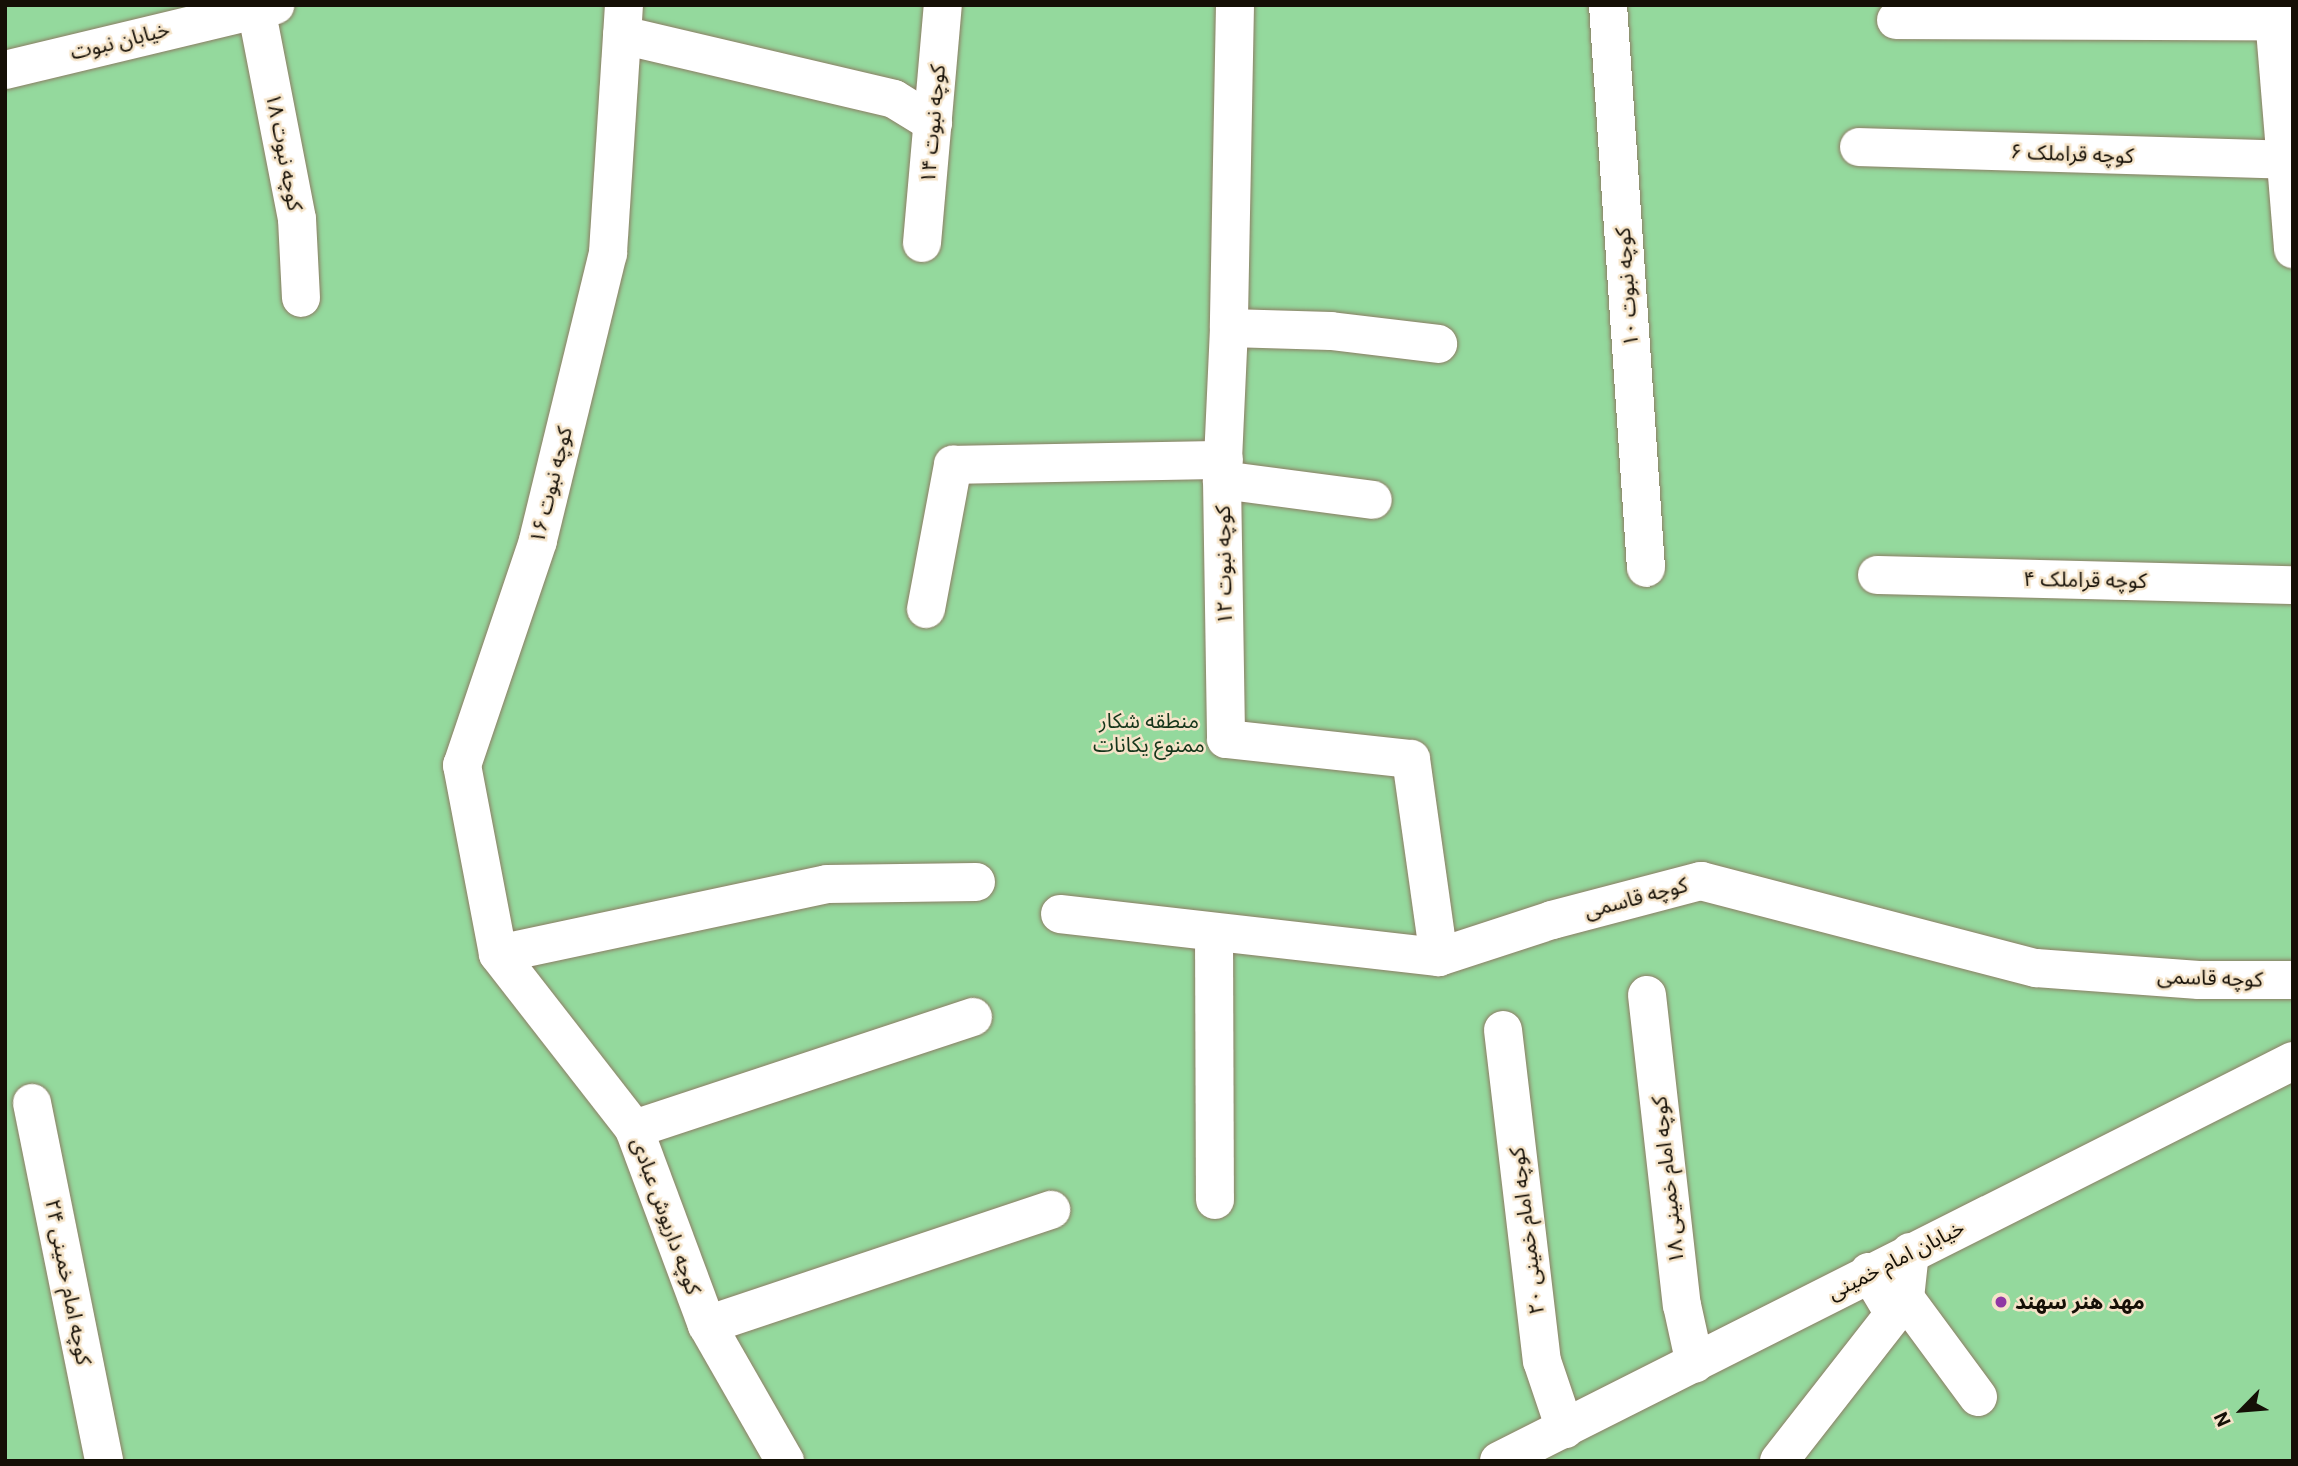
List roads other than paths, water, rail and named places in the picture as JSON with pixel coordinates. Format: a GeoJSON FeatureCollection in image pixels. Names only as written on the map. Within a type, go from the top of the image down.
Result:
{"type":"FeatureCollection","features":[{"type":"Feature","properties":{"kind":"street","name":"کوچه نبوت ۱۴"},"geometry":{"type":"LineString","coordinates":[[922,243],[943,5]]}},
{"type":"Feature","properties":{"kind":"street","name":"کوچه نبوت ۱۲"},"geometry":{"type":"LineString","coordinates":[[1235,5],[1229,328],[1223,470],[1226,740],[1411,759],[1439,957]]}},
{"type":"Feature","properties":{"kind":"street","name":"کوچه نبوت ۱۰"},"geometry":{"type":"LineString","coordinates":[[1608,5],[1646,568]]}},
{"type":"Feature","properties":{"kind":"street","name":"خیابان نبوت"},"geometry":{"type":"LineString","coordinates":[[5,70],[266,6]]}},
{"type":"Feature","properties":{"kind":"street","name":"کوچه نبوت ۱۸"},"geometry":{"type":"LineString","coordinates":[[266,6],[297,219],[301,298]]}},
{"type":"Feature","properties":{"kind":"street"},"geometry":{"type":"LineString","coordinates":[[1896,20],[2274,13],[2293,249]]}},
{"type":"Feature","properties":{"kind":"street"},"geometry":{"type":"LineString","coordinates":[[623,20],[894,99],[933,122]]}},
{"type":"Feature","properties":{"kind":"street","name":"کوچه نبوت ۱۶"},"geometry":{"type":"LineString","coordinates":[[498,954],[462,765],[538,541],[608,253],[623,20]]}},
{"type":"Feature","properties":{"kind":"street","name":"کوچه قراملک ۶"},"geometry":{"type":"LineString","coordinates":[[1859,148],[2286,160]]}},
{"type":"Feature","properties":{"kind":"street"},"geometry":{"type":"LineString","coordinates":[[1229,328],[1331,331],[1438,344]]}},
{"type":"Feature","properties":{"kind":"street"},"geometry":{"type":"LineString","coordinates":[[926,609],[953,465],[1223,470],[1373,500]]}},
{"type":"Feature","properties":{"kind":"street","name":"کوچه قراملک ۴"},"geometry":{"type":"LineString","coordinates":[[1877,575],[2293,585]]}},
{"type":"Feature","properties":{"kind":"street","name":"کوچه قاسمی"},"geometry":{"type":"LineString","coordinates":[[1060,914],[1439,957],[1552,920],[1701,881],[2036,968],[2199,979],[2293,980]]}},
{"type":"Feature","properties":{"kind":"street"},"geometry":{"type":"LineString","coordinates":[[498,954],[827,884],[976,882]]}},
{"type":"Feature","properties":{"kind":"street"},"geometry":{"type":"LineString","coordinates":[[1214,932],[1215,1200]]}},
{"type":"Feature","properties":{"kind":"street","name":"کوچه داریوش عبادی"},"geometry":{"type":"LineString","coordinates":[[498,954],[634,1129],[707,1325],[785,1461]]}},
{"type":"Feature","properties":{"kind":"street","name":"کوچه امام خمینی ۱۸"},"geometry":{"type":"LineString","coordinates":[[1647,995],[1682,1304],[1695,1364]]}},
{"type":"Feature","properties":{"kind":"street"},"geometry":{"type":"LineString","coordinates":[[634,1129],[973,1017]]}},
{"type":"Feature","properties":{"kind":"street","name":"کوچه امام خمینی ۲۰"},"geometry":{"type":"LineString","coordinates":[[1503,1030],[1542,1361],[1565,1429]]}},
{"type":"Feature","properties":{"kind":"street","name":"خیابان امام خمینی"},"geometry":{"type":"LineString","coordinates":[[1499,1461],[2293,1060]]}},
{"type":"Feature","properties":{"kind":"street","name":"کوچه امام خمینی ۲۴"},"geometry":{"type":"LineString","coordinates":[[32,1103],[104,1461]]}},
{"type":"Feature","properties":{"kind":"street"},"geometry":{"type":"LineString","coordinates":[[707,1325],[1051,1210]]}},
{"type":"Feature","properties":{"kind":"street"},"geometry":{"type":"LineString","coordinates":[[1910,1252],[1905,1298],[1978,1396]]}},
{"type":"Feature","properties":{"kind":"street"},"geometry":{"type":"LineString","coordinates":[[1779,1461],[1894,1314],[1869,1272]]}},
{"type":"Feature","properties":{"kind":"place","name":"مهد هنر سهند"},"geometry":{"type":"Point","coordinates":[2001,1302]}},
{"type":"Feature","properties":{"kind":"park label","name":"منطقه شکار ممنوع یکانات"},"geometry":{"type":"Point","coordinates":[1149,733]}}]}
